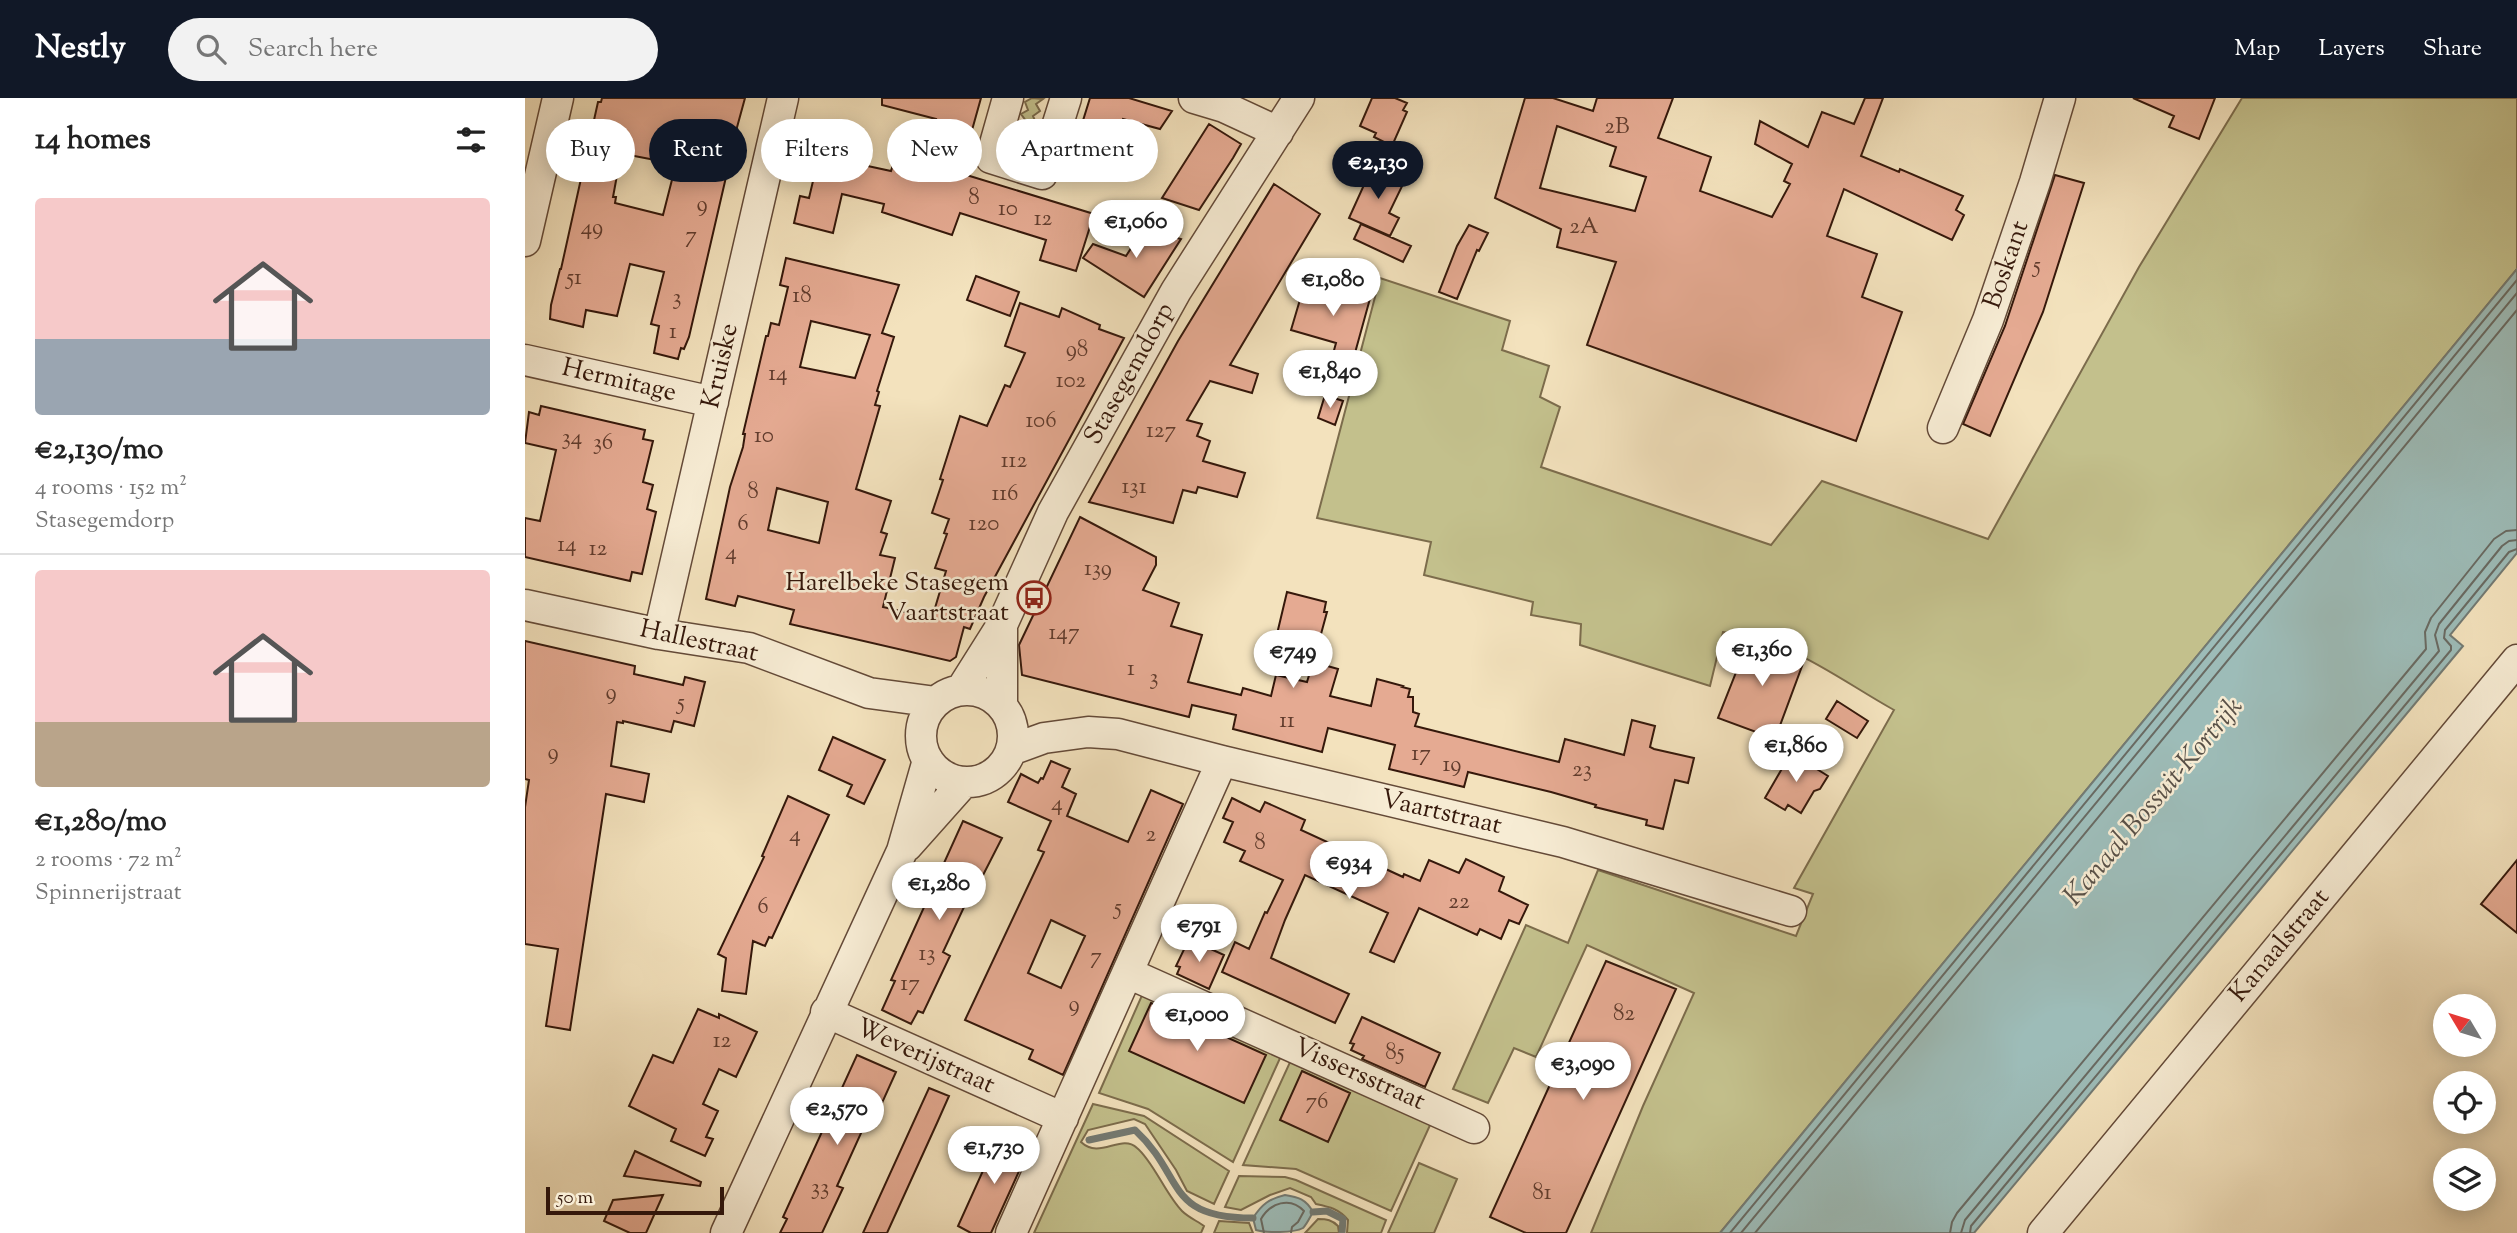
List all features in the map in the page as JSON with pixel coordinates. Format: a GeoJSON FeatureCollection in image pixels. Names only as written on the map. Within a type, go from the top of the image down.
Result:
{"type":"FeatureCollection","features":[{"type":"Feature","properties":{"kind":"street"},"geometry":{"type":"LineString","coordinates":[[525,241],[558,98]]}},
{"type":"Feature","properties":{"kind":"street","name":"Kruiske"},"geometry":{"type":"LineString","coordinates":[[659,634],[783,98]]}},
{"type":"Feature","properties":{"kind":"street"},"geometry":{"type":"LineString","coordinates":[[1008,98],[991,158],[1042,174],[1066,98]]}},
{"type":"Feature","properties":{"kind":"street"},"geometry":{"type":"LineString","coordinates":[[1194,98],[1224,107],[1278,132]]}},
{"type":"Feature","properties":{"kind":"street","name":"Stasegemdorp"},"geometry":{"type":"LineString","coordinates":[[949,696],[1002,625],[1053,512],[1170,303],[1299,98]]}},
{"type":"Feature","properties":{"kind":"street","name":"Boskant"},"geometry":{"type":"LineString","coordinates":[[1943,428],[1988,320],[2060,98]]}},
{"type":"Feature","properties":{"kind":"street","name":"Hermitage"},"geometry":{"type":"LineString","coordinates":[[525,360],[713,402]]}},
{"type":"Feature","properties":{"kind":"street","name":"Hallestraat"},"geometry":{"type":"LineString","coordinates":[[525,606],[659,634],[748,648],[869,693],[949,696]]}},
{"type":"Feature","properties":{"kind":"street","name":"Stasegemdorp"},"geometry":{"type":"LineString","coordinates":[[1002,625],[1006,711]]}},
{"type":"Feature","properties":{"kind":"street","name":"Kanaalstraat"},"geometry":{"type":"LineString","coordinates":[[2043,1233],[2517,660]]}},
{"type":"Feature","properties":{"kind":"street"},"geometry":{"type":"LineString","coordinates":[[726,1233],[902,851],[925,749],[923,724],[928,712],[949,696],[976,690],[991,696],[1006,711],[1013,739],[1011,750],[1004,763],[993,774],[964,782],[950,778],[937,771],[925,749]]}},
{"type":"Feature","properties":{"kind":"street","name":"Hallestraat"},"geometry":{"type":"LineString","coordinates":[[869,693],[925,749]]}},
{"type":"Feature","properties":{"kind":"street","name":"Vaartstraat"},"geometry":{"type":"LineString","coordinates":[[1006,711],[1088,732],[1118,734],[1563,842],[1791,911]]}},
{"type":"Feature","properties":{"kind":"street","name":"Vaartstraat"},"geometry":{"type":"LineString","coordinates":[[1011,750],[1044,738],[1088,732]]}},
{"type":"Feature","properties":{"kind":"street"},"geometry":{"type":"LineString","coordinates":[[1011,1233],[1222,761]]}},
{"type":"Feature","properties":{"kind":"street"},"geometry":{"type":"LineString","coordinates":[[902,851],[964,782]]}},
{"type":"Feature","properties":{"kind":"street","name":"Vissersstraat"},"geometry":{"type":"LineString","coordinates":[[1128,973],[1474,1128]]}},
{"type":"Feature","properties":{"kind":"street","name":"Weverijstraat"},"geometry":{"type":"LineString","coordinates":[[826,1012],[1063,1118]]}},
{"type":"Feature","properties":{"kind":"shaded area"},"geometry":{"type":"Polygon","coordinates":[[[1032,98],[1043,99],[1036,104],[1040,111],[1033,116],[1034,119],[1025,119],[1021,114],[1028,110],[1025,102],[1032,98]]]}},
{"type":"Feature","properties":{"kind":"shaded area"},"geometry":{"type":"Polygon","coordinates":[[[2242,98],[2517,98],[2517,269],[1720,1233],[1591,1233],[1643,1106],[1694,993],[1587,945],[1536,1057],[1514,1048],[1488,1103],[1453,1089],[1526,925],[1568,943],[1598,870],[1796,936],[1813,894],[1794,888],[1894,710],[1792,651],[1748,636],[1723,632],[1710,686],[1580,645],[1581,624],[1531,615],[1533,602],[1424,575],[1431,542],[1317,518],[1380,278],[1510,321],[1502,350],[1549,366],[1540,397],[1560,407],[1541,467],[1771,545],[1822,481],[1988,539],[2139,267],[2242,98]]]}},
{"type":"Feature","properties":{"kind":"shaded area"},"geometry":{"type":"Polygon","coordinates":[[[1143,993],[1281,1056],[1233,1162],[1148,1109],[1099,1093],[1143,993]]]}},
{"type":"Feature","properties":{"kind":"shaded area"},"geometry":{"type":"Polygon","coordinates":[[[1291,1060],[1431,1123],[1391,1211],[1296,1169],[1243,1165],[1291,1060]]]}},
{"type":"Feature","properties":{"kind":"shaded area"},"geometry":{"type":"Polygon","coordinates":[[[1093,1104],[1144,1116],[1229,1171],[1214,1204],[1187,1191],[1145,1124],[1134,1119],[1088,1130],[1081,1142],[1096,1148],[1124,1143],[1137,1148],[1149,1161],[1176,1204],[1184,1213],[1204,1226],[1201,1233],[1034,1233],[1093,1104]]]}},
{"type":"Feature","properties":{"kind":"shaded area"},"geometry":{"type":"Polygon","coordinates":[[[1419,1163],[1457,1179],[1434,1233],[1388,1233],[1419,1163]]]}},
{"type":"Feature","properties":{"kind":"shaded area"},"geometry":{"type":"Polygon","coordinates":[[[1239,1176],[1285,1177],[1296,1180],[1386,1220],[1381,1233],[1347,1233],[1348,1220],[1341,1213],[1316,1204],[1311,1197],[1290,1188],[1241,1210],[1225,1207],[1239,1176]]]}},
{"type":"Feature","properties":{"kind":"shaded area"},"geometry":{"type":"Polygon","coordinates":[[[1318,1219],[1334,1222],[1339,1233],[1305,1233],[1318,1219]]]}},
{"type":"Feature","properties":{"kind":"shaded area"},"geometry":{"type":"Polygon","coordinates":[[[1219,1221],[1249,1223],[1253,1233],[1214,1233],[1219,1221]]]}},
{"type":"Feature","properties":{"kind":"water","name":"Kanaal Bossuit-Kortrijk"},"geometry":{"type":"Polygon","coordinates":[[[2517,269],[2517,553],[2450,635],[2463,646],[1974,1233],[1720,1233],[2517,269]]]}},
{"type":"Feature","properties":{"kind":"water"},"geometry":{"type":"Polygon","coordinates":[[[1285,1195],[1301,1199],[1313,1212],[1303,1228],[1287,1232],[1256,1230],[1253,1218],[1260,1209],[1270,1200],[1285,1195]]]}},
{"type":"Feature","properties":{"kind":"building"},"geometry":{"type":"Polygon","coordinates":[[[602,98],[745,98],[739,119],[649,119],[649,159],[635,156],[635,119],[594,119],[598,102],[601,102],[602,98]]]}},
{"type":"Feature","properties":{"kind":"building"},"geometry":{"type":"Polygon","coordinates":[[[882,98],[981,98],[975,119],[936,119],[882,105],[882,98]]]}},
{"type":"Feature","properties":{"kind":"building"},"geometry":{"type":"Polygon","coordinates":[[[1090,98],[1129,98],[1172,111],[1160,129],[1158,119],[1083,119],[1090,98]]]}},
{"type":"Feature","properties":{"kind":"building"},"geometry":{"type":"Polygon","coordinates":[[[1372,98],[1395,98],[1407,103],[1403,110],[1407,112],[1392,146],[1374,137],[1376,133],[1360,126],[1372,98]]]}},
{"type":"Feature","properties":{"kind":"building"},"geometry":{"type":"Polygon","coordinates":[[[1525,98],[1553,98],[1593,111],[1597,98],[1673,98],[1658,138],[1711,157],[1700,191],[1772,217],[1790,184],[1784,181],[1792,164],[1755,144],[1760,121],[1808,147],[1822,112],[1854,124],[1865,98],[1883,98],[1861,156],[1899,172],[1900,169],[1963,196],[1956,210],[1964,215],[1952,240],[1844,189],[1827,236],[1877,254],[1862,297],[1902,312],[1856,441],[1587,345],[1616,262],[1557,247],[1561,229],[1495,198],[1525,98]],[[1557,126],[1540,188],[1635,211],[1646,177],[1610,166],[1616,147],[1557,126]]]}},
{"type":"Feature","properties":{"kind":"building"},"geometry":{"type":"Polygon","coordinates":[[[2133,98],[2215,98],[2199,139],[2169,127],[2174,116],[2133,98]]]}},
{"type":"Feature","properties":{"kind":"building"},"geometry":{"type":"Polygon","coordinates":[[[1209,124],[1241,144],[1233,158],[1199,210],[1162,198],[1209,124]]]}},
{"type":"Feature","properties":{"kind":"building"},"geometry":{"type":"Polygon","coordinates":[[[1373,165],[1405,180],[1389,213],[1399,218],[1390,236],[1349,218],[1373,165]]]}},
{"type":"Feature","properties":{"kind":"building"},"geometry":{"type":"Polygon","coordinates":[[[873,167],[887,170],[887,182],[982,182],[982,180],[1094,214],[1076,271],[1040,260],[1046,240],[960,213],[952,235],[882,212],[884,204],[842,194],[833,233],[794,223],[800,196],[809,198],[813,182],[873,182],[873,167]]]}},
{"type":"Feature","properties":{"kind":"building"},"geometry":{"type":"Polygon","coordinates":[[[2055,175],[2084,183],[2043,312],[1990,436],[1963,424],[2005,326],[2055,175]]]}},
{"type":"Feature","properties":{"kind":"building"},"geometry":{"type":"Polygon","coordinates":[[[580,182],[616,182],[613,197],[616,197],[615,203],[663,215],[671,182],[725,182],[689,337],[684,349],[681,348],[678,359],[654,353],[659,326],[651,324],[664,272],[630,264],[617,316],[586,310],[583,327],[550,319],[580,182]]]}},
{"type":"Feature","properties":{"kind":"building"},"geometry":{"type":"Polygon","coordinates":[[[1274,184],[1320,214],[1230,365],[1258,374],[1252,393],[1210,381],[1187,420],[1202,424],[1197,436],[1210,441],[1203,461],[1245,473],[1237,497],[1198,487],[1196,493],[1183,490],[1173,523],[1089,502],[1178,341],[1274,184]]]}},
{"type":"Feature","properties":{"kind":"building"},"geometry":{"type":"Polygon","coordinates":[[[1361,224],[1411,246],[1403,262],[1354,239],[1361,224]]]}},
{"type":"Feature","properties":{"kind":"building"},"geometry":{"type":"Polygon","coordinates":[[[1469,225],[1488,233],[1479,251],[1477,250],[1457,299],[1439,292],[1457,246],[1469,225]]]}},
{"type":"Feature","properties":{"kind":"building"},"geometry":{"type":"Polygon","coordinates":[[[1144,228],[1181,239],[1144,297],[1083,258],[1093,244],[1126,256],[1144,228]]]}},
{"type":"Feature","properties":{"kind":"building"},"geometry":{"type":"Polygon","coordinates":[[[786,258],[899,285],[882,333],[894,337],[877,391],[879,392],[875,405],[880,406],[856,489],[891,501],[881,532],[887,534],[880,555],[895,558],[883,607],[932,618],[946,571],[935,568],[947,534],[944,533],[949,519],[932,513],[943,480],[940,479],[960,416],[987,426],[1005,385],[1010,387],[1025,353],[1005,346],[1020,303],[1059,317],[1062,308],[1100,325],[1099,329],[1124,338],[984,597],[970,629],[964,627],[956,657],[950,661],[790,624],[794,610],[738,596],[735,606],[706,599],[730,487],[743,447],[743,434],[766,336],[771,323],[779,325],[788,287],[780,285],[786,258]],[[811,321],[800,367],[855,378],[870,335],[811,321]],[[777,488],[768,530],[819,543],[828,502],[777,488]]]}},
{"type":"Feature","properties":{"kind":"building"},"geometry":{"type":"Polygon","coordinates":[[[976,276],[1019,292],[1010,316],[967,300],[976,276]]]}},
{"type":"Feature","properties":{"kind":"building"},"geometry":{"type":"Polygon","coordinates":[[[1307,276],[1371,295],[1350,371],[1330,365],[1336,343],[1291,330],[1307,276]]]}},
{"type":"Feature","properties":{"kind":"building"},"geometry":{"type":"Polygon","coordinates":[[[1325,395],[1343,401],[1335,425],[1318,418],[1325,395]]]}},
{"type":"Feature","properties":{"kind":"building"},"geometry":{"type":"Polygon","coordinates":[[[541,406],[645,430],[643,439],[653,441],[643,482],[653,485],[647,509],[656,512],[642,574],[632,572],[630,581],[525,557],[525,518],[540,521],[556,450],[525,443],[529,412],[539,415],[541,406]]]}},
{"type":"Feature","properties":{"kind":"building"},"geometry":{"type":"Polygon","coordinates":[[[1080,517],[1156,557],[1156,565],[1143,590],[1179,603],[1171,626],[1202,635],[1188,682],[1241,695],[1243,688],[1271,696],[1276,675],[1307,682],[1313,662],[1338,669],[1330,696],[1371,706],[1377,679],[1403,686],[1410,689],[1408,697],[1413,697],[1413,712],[1419,714],[1415,726],[1559,762],[1565,739],[1624,755],[1632,720],[1655,726],[1650,747],[1694,758],[1688,783],[1675,780],[1663,829],[1646,825],[1647,820],[1595,807],[1596,805],[1468,772],[1464,787],[1389,769],[1395,745],[1328,728],[1322,752],[1233,729],[1236,715],[1192,705],[1189,717],[1022,675],[1019,645],[1080,517]]]}},
{"type":"Feature","properties":{"kind":"building"},"geometry":{"type":"Polygon","coordinates":[[[1287,592],[1326,602],[1324,612],[1327,612],[1318,645],[1277,634],[1287,592]]]}},
{"type":"Feature","properties":{"kind":"building"},"geometry":{"type":"Polygon","coordinates":[[[1750,637],[1805,658],[1775,739],[1718,718],[1750,637]]]}},
{"type":"Feature","properties":{"kind":"building"},"geometry":{"type":"Polygon","coordinates":[[[525,641],[635,666],[634,674],[683,685],[685,677],[705,682],[694,726],[674,721],[671,732],[617,722],[611,766],[649,774],[644,802],[606,794],[570,1030],[546,1026],[558,949],[525,944],[525,807],[529,780],[525,779],[525,641]]]}},
{"type":"Feature","properties":{"kind":"building"},"geometry":{"type":"Polygon","coordinates":[[[1837,701],[1868,721],[1857,738],[1826,719],[1837,701]]]}},
{"type":"Feature","properties":{"kind":"building"},"geometry":{"type":"Polygon","coordinates":[[[833,737],[885,760],[864,804],[847,796],[852,785],[819,770],[833,737]]]}},
{"type":"Feature","properties":{"kind":"building"},"geometry":{"type":"Polygon","coordinates":[[[1791,753],[1828,776],[1820,789],[1814,791],[1801,813],[1788,805],[1785,810],[1765,798],[1791,753]]]}},
{"type":"Feature","properties":{"kind":"building"},"geometry":{"type":"Polygon","coordinates":[[[1051,761],[1070,769],[1062,787],[1076,794],[1067,816],[1128,842],[1151,790],[1183,804],[1063,1075],[1029,1059],[1033,1050],[965,1020],[1044,852],[1038,850],[1051,821],[1008,802],[1021,774],[1038,783],[1043,779],[1051,761]],[[1051,920],[1028,973],[1061,988],[1085,936],[1051,920]]]}},
{"type":"Feature","properties":{"kind":"building"},"geometry":{"type":"Polygon","coordinates":[[[788,796],[829,815],[772,938],[769,937],[765,946],[753,941],[746,994],[722,991],[726,958],[718,954],[764,857],[762,856],[788,796]]]}},
{"type":"Feature","properties":{"kind":"building"},"geometry":{"type":"Polygon","coordinates":[[[1232,798],[1260,812],[1265,802],[1305,820],[1301,830],[1403,877],[1404,874],[1420,881],[1429,860],[1459,873],[1466,859],[1504,877],[1499,891],[1528,905],[1519,924],[1509,920],[1501,939],[1480,929],[1477,935],[1419,908],[1394,962],[1370,952],[1388,913],[1305,875],[1271,958],[1349,994],[1335,1023],[1222,972],[1235,942],[1249,949],[1283,880],[1240,861],[1245,851],[1224,842],[1233,822],[1223,818],[1232,798]]]}},
{"type":"Feature","properties":{"kind":"building"},"geometry":{"type":"Polygon","coordinates":[[[963,821],[1002,838],[981,879],[978,877],[943,952],[950,956],[923,1013],[918,1011],[911,1024],[882,1010],[895,981],[891,980],[963,821]]]}},
{"type":"Feature","properties":{"kind":"building"},"geometry":{"type":"Polygon","coordinates":[[[2517,860],[2517,933],[2481,904],[2517,860]]]}},
{"type":"Feature","properties":{"kind":"building"},"geometry":{"type":"Polygon","coordinates":[[[1189,939],[1224,955],[1209,989],[1177,974],[1180,967],[1176,966],[1189,939]]]}},
{"type":"Feature","properties":{"kind":"building"},"geometry":{"type":"Polygon","coordinates":[[[1606,961],[1676,989],[1566,1233],[1526,1233],[1490,1217],[1606,961]]]}},
{"type":"Feature","properties":{"kind":"building"},"geometry":{"type":"Polygon","coordinates":[[[1151,1003],[1266,1055],[1244,1103],[1129,1051],[1151,1003]]]}},
{"type":"Feature","properties":{"kind":"building"},"geometry":{"type":"Polygon","coordinates":[[[698,1009],[719,1018],[719,1014],[757,1032],[736,1077],[719,1069],[703,1104],[718,1111],[706,1137],[713,1139],[705,1156],[671,1141],[676,1129],[629,1106],[653,1055],[673,1063],[698,1009]]]}},
{"type":"Feature","properties":{"kind":"building"},"geometry":{"type":"Polygon","coordinates":[[[1362,1017],[1440,1053],[1425,1087],[1362,1059],[1364,1056],[1351,1050],[1354,1044],[1350,1043],[1362,1017]]]}},
{"type":"Feature","properties":{"kind":"building"},"geometry":{"type":"Polygon","coordinates":[[[857,1055],[896,1072],[877,1114],[871,1111],[837,1186],[843,1188],[822,1233],[780,1233],[787,1219],[783,1217],[857,1055]]]}},
{"type":"Feature","properties":{"kind":"building"},"geometry":{"type":"Polygon","coordinates":[[[1302,1071],[1350,1093],[1328,1142],[1280,1120],[1302,1071]]]}},
{"type":"Feature","properties":{"kind":"building"},"geometry":{"type":"Polygon","coordinates":[[[929,1088],[949,1096],[887,1233],[863,1233],[929,1088]]]}},
{"type":"Feature","properties":{"kind":"building"},"geometry":{"type":"Polygon","coordinates":[[[1000,1133],[1030,1147],[991,1233],[971,1233],[958,1226],[1000,1133]]]}},
{"type":"Feature","properties":{"kind":"building"},"geometry":{"type":"Polygon","coordinates":[[[635,1151],[701,1182],[700,1186],[624,1176],[635,1151]]]}},
{"type":"Feature","properties":{"kind":"building"},"geometry":{"type":"Polygon","coordinates":[[[663,1195],[646,1233],[630,1233],[604,1221],[613,1200],[663,1195]]]}},
{"type":"Feature","properties":{"kind":"waterway"},"geometry":{"type":"LineString","coordinates":[[1089,1140],[1135,1130],[1151,1147],[1179,1191],[1190,1202],[1204,1211],[1224,1216],[1253,1218]]}},
{"type":"Feature","properties":{"kind":"waterway"},"geometry":{"type":"LineString","coordinates":[[1313,1212],[1327,1211],[1343,1219],[1342,1233]]}},
{"type":"Feature","properties":{"kind":"place","name":"Harelbeke Stasegem Vaartstraat"},"geometry":{"type":"Point","coordinates":[1034,598]}}]}
